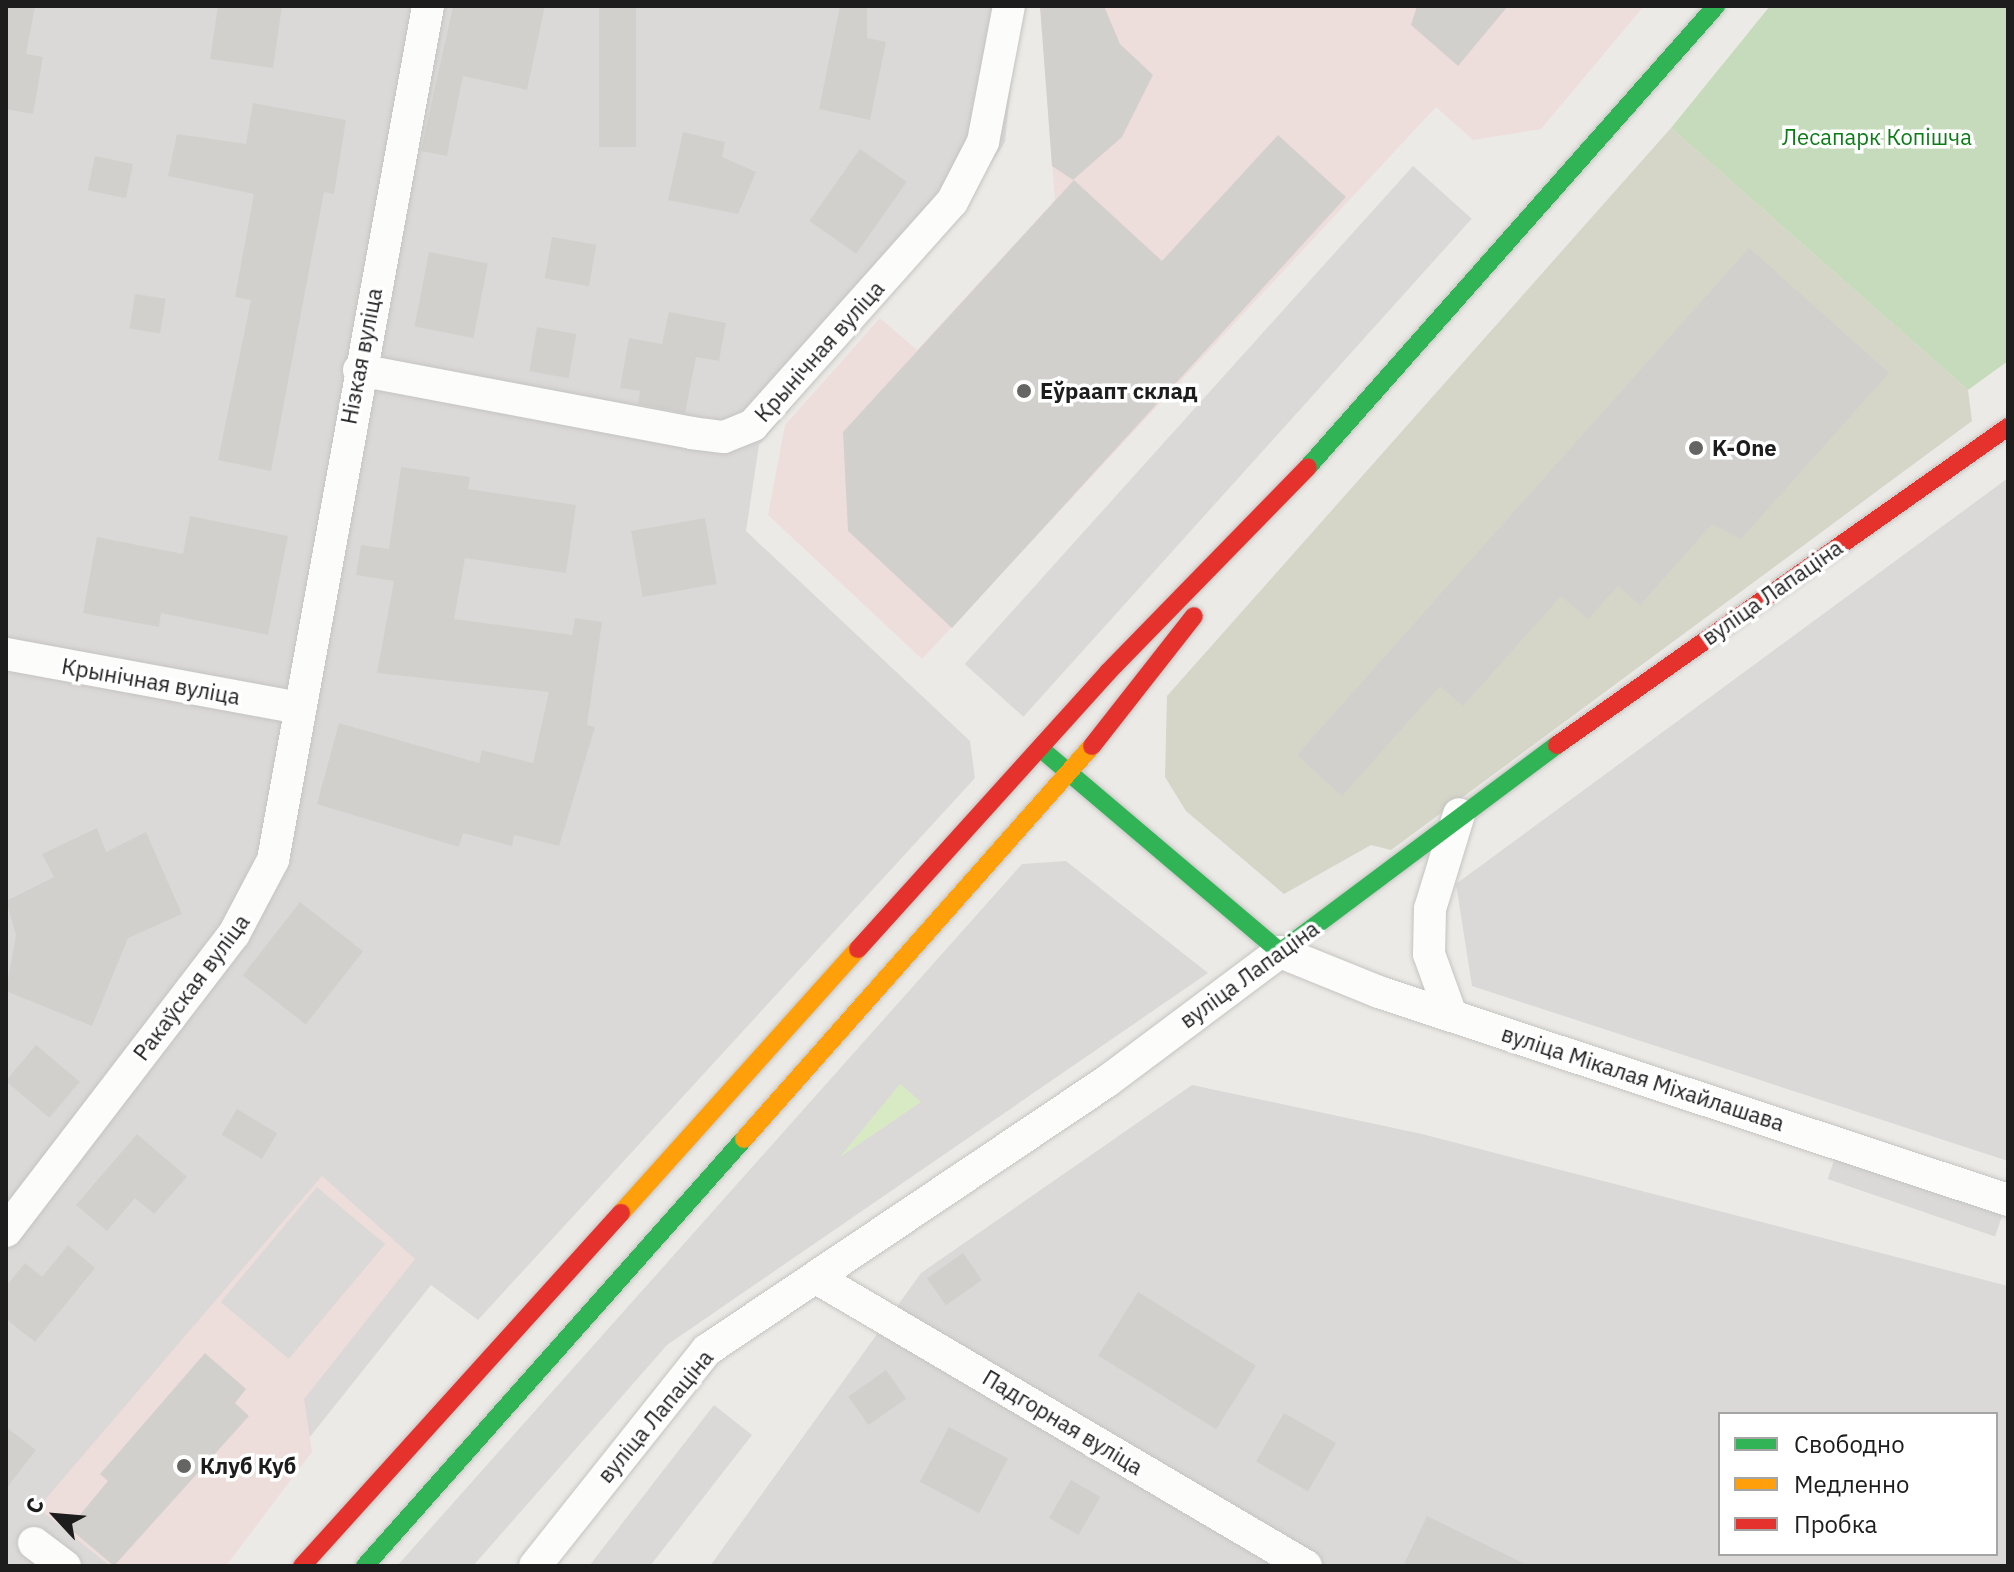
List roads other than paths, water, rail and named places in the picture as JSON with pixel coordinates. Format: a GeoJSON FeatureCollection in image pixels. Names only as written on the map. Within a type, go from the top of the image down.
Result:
{"type":"FeatureCollection","features":[{"type":"Feature","properties":{"kind":"main road"},"geometry":{"type":"LineString","coordinates":[[302,1566],[1041,749],[1278,501],[1716,6]]}},
{"type":"Feature","properties":{"kind":"main road","name":"вуліца Лапаціна"},"geometry":{"type":"LineString","coordinates":[[1280,952],[1459,814],[2008,427]]}},
{"type":"Feature","properties":{"kind":"main road"},"geometry":{"type":"LineString","coordinates":[[365,1566],[1136,696],[1278,501]]}},
{"type":"Feature","properties":{"kind":"main road"},"geometry":{"type":"LineString","coordinates":[[1041,749],[1280,952]]}},
{"type":"Feature","properties":{"kind":"street","name":"Нізкая вуліца"},"geometry":{"type":"LineString","coordinates":[[296,707],[428,6]]}},
{"type":"Feature","properties":{"kind":"street","name":"Крынічная вуліца"},"geometry":{"type":"LineString","coordinates":[[359,370],[691,433],[724,437],[753,425],[952,202],[983,142],[1009,6]]}},
{"type":"Feature","properties":{"kind":"street","name":"Крынічная вуліца"},"geometry":{"type":"LineString","coordinates":[[6,654],[296,707]]}},
{"type":"Feature","properties":{"kind":"street","name":"Ракаўская вуліца"},"geometry":{"type":"LineString","coordinates":[[6,1231],[261,892],[273,860],[296,707]]}},
{"type":"Feature","properties":{"kind":"street"},"geometry":{"type":"LineString","coordinates":[[1451,1015],[1429,954],[1430,909],[1459,814]]}},
{"type":"Feature","properties":{"kind":"street","name":"вуліца Мікалая Міхайлашава"},"geometry":{"type":"LineString","coordinates":[[1280,952],[1451,1015],[2008,1200]]}},
{"type":"Feature","properties":{"kind":"street","name":"вуліца Лапаціна"},"geometry":{"type":"LineString","coordinates":[[535,1566],[707,1350],[820,1280],[1280,952]]}},
{"type":"Feature","properties":{"kind":"street","name":"Падгорная вуліца"},"geometry":{"type":"LineString","coordinates":[[820,1280],[1306,1566]]}},
{"type":"Feature","properties":{"kind":"street"},"geometry":{"type":"LineString","coordinates":[[34,1543],[65,1566]]}},
{"type":"Feature","properties":{"kind":"place","name":"Еўраапт склад"},"geometry":{"type":"Point","coordinates":[1024,391]}},
{"type":"Feature","properties":{"kind":"place","name":"K-One"},"geometry":{"type":"Point","coordinates":[1696,448]}},
{"type":"Feature","properties":{"kind":"place","name":"Клуб Куб"},"geometry":{"type":"Point","coordinates":[184,1466]}},
{"type":"Feature","properties":{"kind":"park label","name":"Лесапарк Копішча"},"geometry":{"type":"Point","coordinates":[1877,137]}}]}
